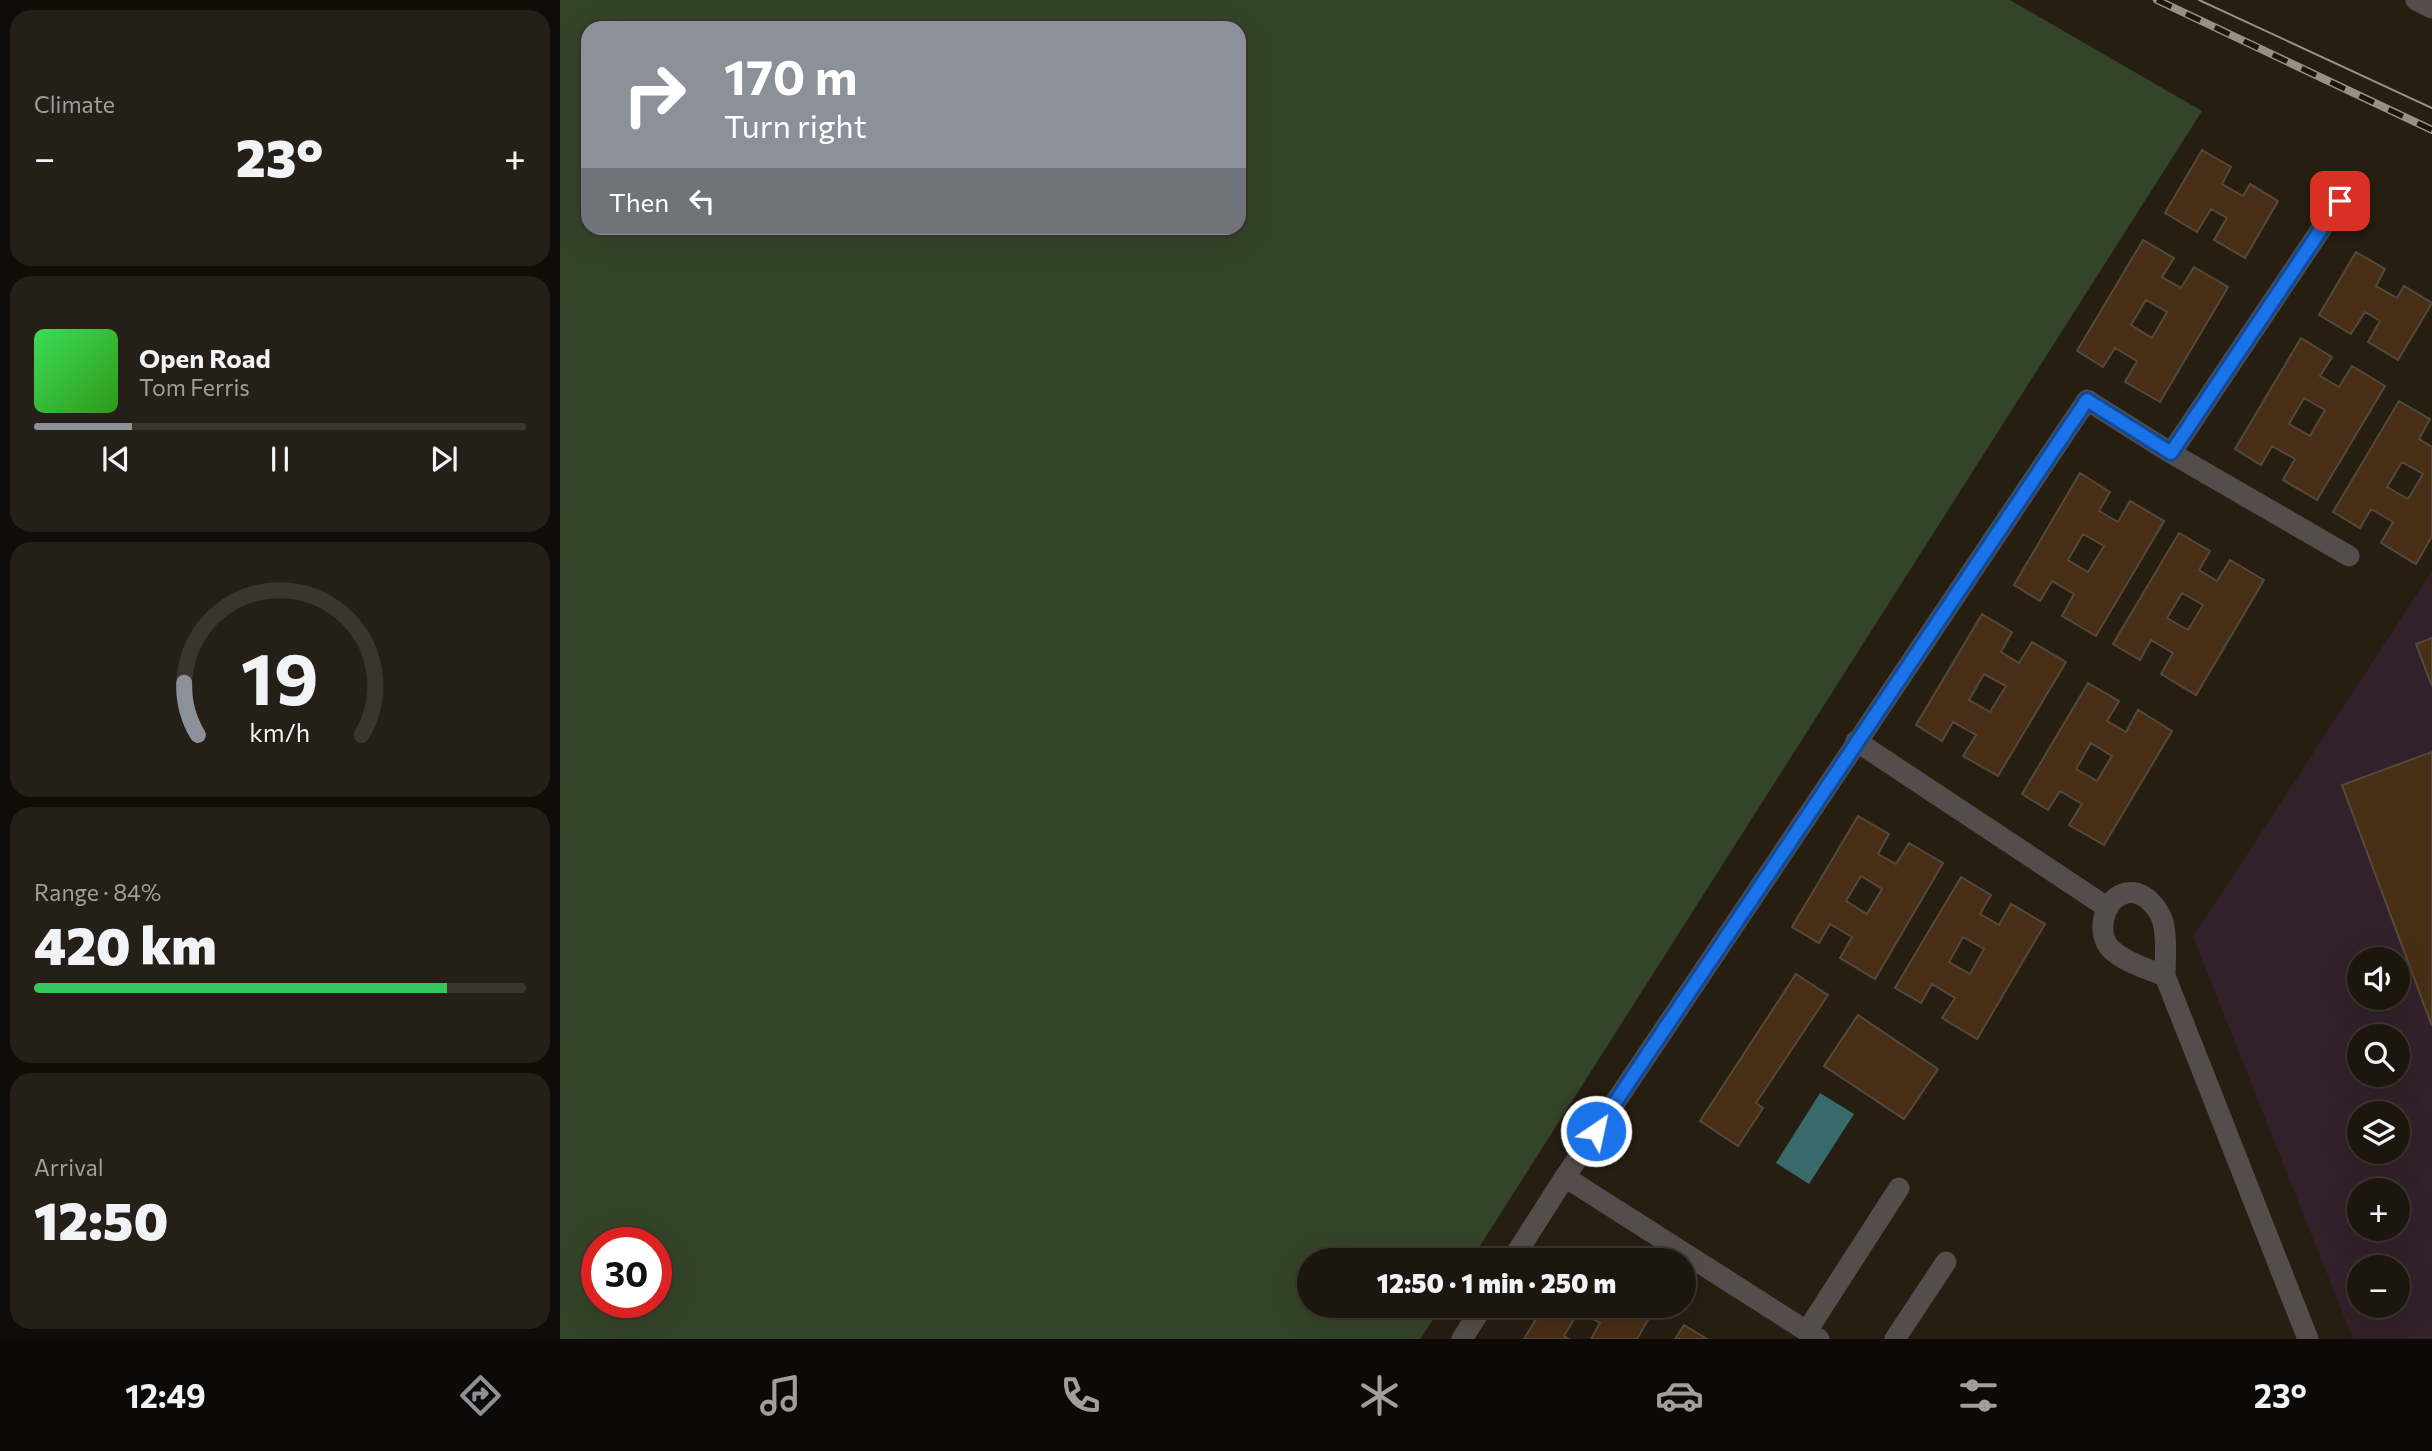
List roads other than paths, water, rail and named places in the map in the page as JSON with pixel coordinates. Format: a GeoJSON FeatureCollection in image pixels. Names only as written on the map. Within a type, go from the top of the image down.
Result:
{"type":"FeatureCollection","features":[{"type":"Feature","properties":{"kind":"street"},"geometry":{"type":"LineString","coordinates":[[2416,0],[2432,8]]}},
{"type":"Feature","properties":{"kind":"street"},"geometry":{"type":"LineString","coordinates":[[2171,453],[2340,201]]}},
{"type":"Feature","properties":{"kind":"street"},"geometry":{"type":"LineString","coordinates":[[1520,1248],[1856,741],[2087,400],[2171,453],[2349,556]]}},
{"type":"Feature","properties":{"kind":"street"},"geometry":{"type":"LineString","coordinates":[[1856,741],[2108,908]]}},
{"type":"Feature","properties":{"kind":"street"},"geometry":{"type":"LineString","coordinates":[[2165,976],[2112,950],[2105,940],[2102,924],[2108,908],[2121,894],[2132,892],[2147,898],[2158,909],[2164,926],[2165,976],[2308,1339]]}},
{"type":"Feature","properties":{"kind":"street"},"geometry":{"type":"LineString","coordinates":[[1565,1177],[1813,1335],[1899,1188]]}},
{"type":"Feature","properties":{"kind":"street"},"geometry":{"type":"LineString","coordinates":[[1895,1339],[1946,1262]]}},
{"type":"Feature","properties":{"kind":"street"},"geometry":{"type":"LineString","coordinates":[[1462,1339],[1475,1318]]}},
{"type":"Feature","properties":{"kind":"water"},"geometry":{"type":"Polygon","coordinates":[[[1820,1093],[1854,1114],[1809,1184],[1776,1163],[1820,1093]]]}},
{"type":"Feature","properties":{"kind":"tram line"},"geometry":{"type":"LineString","coordinates":[[2199,0],[2432,108]]}},
{"type":"Feature","properties":{"kind":"railway"},"geometry":{"type":"LineString","coordinates":[[2157,0],[2432,130]]}}]}
